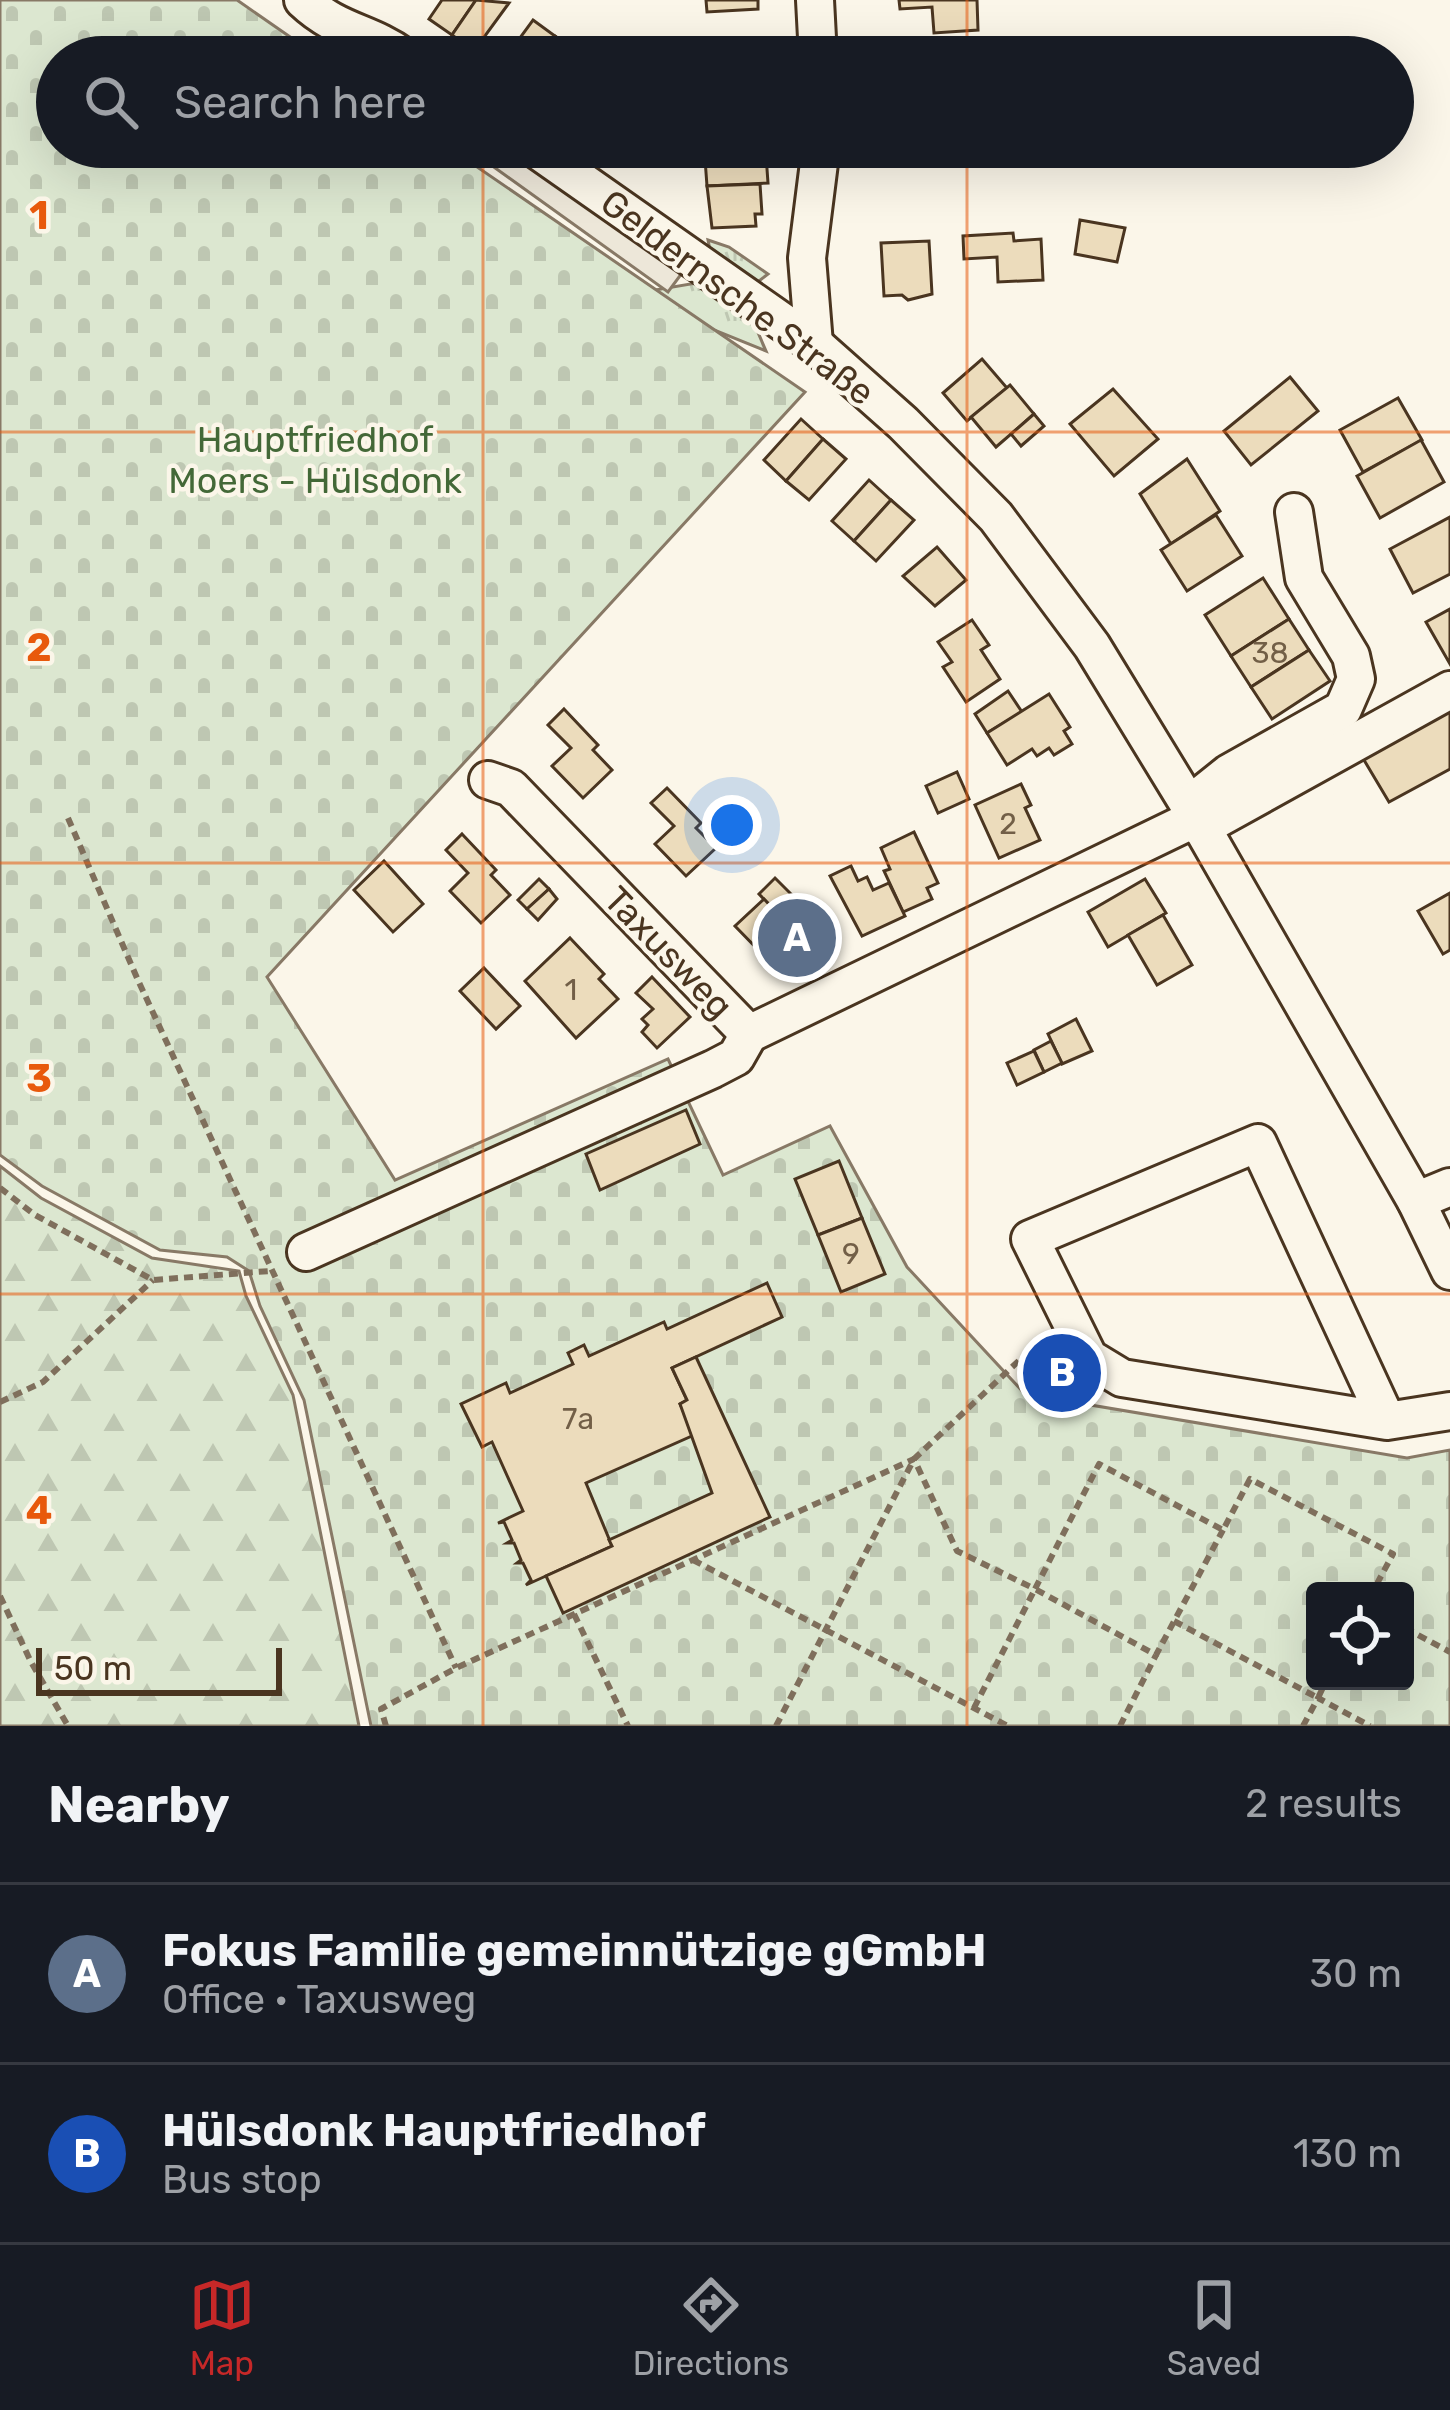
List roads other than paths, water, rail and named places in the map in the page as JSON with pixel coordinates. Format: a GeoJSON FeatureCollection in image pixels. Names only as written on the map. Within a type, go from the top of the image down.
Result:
{"type":"FeatureCollection","features":[{"type":"Feature","properties":{"kind":"street"},"geometry":{"type":"LineString","coordinates":[[303,0],[328,23],[363,36]]}},
{"type":"Feature","properties":{"kind":"street"},"geometry":{"type":"LineString","coordinates":[[815,0],[817,36]]}},
{"type":"Feature","properties":{"kind":"street","name":"Geldernsche Straße"},"geometry":{"type":"LineString","coordinates":[[562,168],[814,344],[903,423],[996,517],[1092,646],[1433,1194],[1450,1270]]}},
{"type":"Feature","properties":{"kind":"street"},"geometry":{"type":"LineString","coordinates":[[814,344],[807,258],[818,168]]}},
{"type":"Feature","properties":{"kind":"street"},"geometry":{"type":"LineString","coordinates":[[1195,817],[1229,773],[1343,709],[1356,679],[1351,656],[1304,578],[1294,512]]}},
{"type":"Feature","properties":{"kind":"street"},"geometry":{"type":"LineString","coordinates":[[1195,817],[1450,690]]}},
{"type":"Feature","properties":{"kind":"street","name":"Taxusweg"},"geometry":{"type":"LineString","coordinates":[[488,781],[512,788],[749,1034],[1195,817]]}},
{"type":"Feature","properties":{"kind":"street"},"geometry":{"type":"LineString","coordinates":[[306,1252],[713,1069],[736,1057],[749,1034]]}},
{"type":"Feature","properties":{"kind":"street"},"geometry":{"type":"LineString","coordinates":[[1387,1421],[1258,1143],[1030,1240],[1089,1358],[1122,1378],[1387,1421],[1450,1411]]}},
{"type":"Feature","properties":{"kind":"place","name":"Fokus Familie gemeinnützige gGmbH"},"geometry":{"type":"Point","coordinates":[797,938]}},
{"type":"Feature","properties":{"kind":"place","name":"Hülsdonk Hauptfriedhof"},"geometry":{"type":"Point","coordinates":[1062,1373]}},
{"type":"Feature","properties":{"kind":"park label","name":"Hauptfriedhof Moers - Hülsdonk"},"geometry":{"type":"Point","coordinates":[315,460]}}]}
